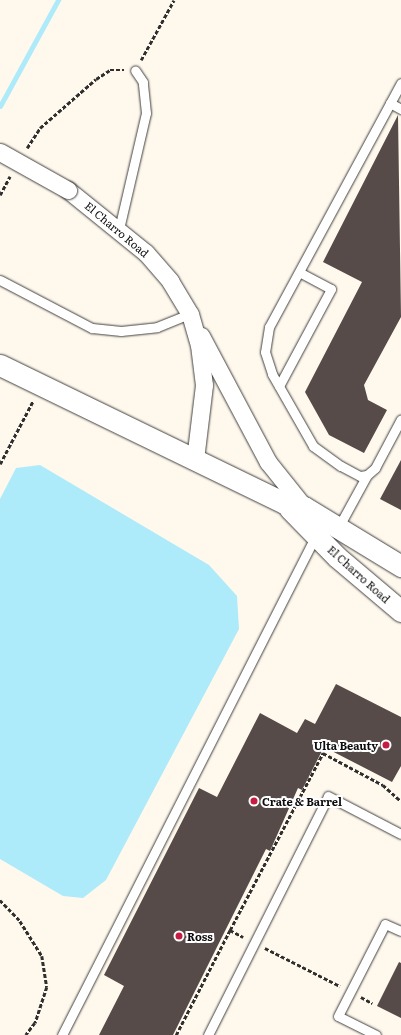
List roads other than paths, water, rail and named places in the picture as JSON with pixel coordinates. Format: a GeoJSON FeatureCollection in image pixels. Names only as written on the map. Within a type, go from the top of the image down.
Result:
{"type":"FeatureCollection","features":[{"type":"Feature","properties":{"kind":"street","name":"El Charro Road"},"geometry":{"type":"LineString","coordinates":[[0,152],[68,190],[119,229],[170,281],[190,314],[199,345],[204,385],[195,459]]}},
{"type":"Feature","properties":{"kind":"street"},"geometry":{"type":"LineString","coordinates":[[190,314],[268,462],[294,505]]}},
{"type":"Feature","properties":{"kind":"street","name":"El Charro Road"},"geometry":{"type":"LineString","coordinates":[[0,365],[41,386],[294,505],[338,528],[401,566]]}},
{"type":"Feature","properties":{"kind":"street","name":"El Charro Road"},"geometry":{"type":"LineString","coordinates":[[294,505],[337,558],[401,611]]}},
{"type":"Feature","properties":{"kind":"lane"},"geometry":{"type":"LineString","coordinates":[[119,229],[146,113],[143,82],[135,70]]}},
{"type":"Feature","properties":{"kind":"lane"},"geometry":{"type":"LineString","coordinates":[[367,475],[360,476],[341,466],[312,446],[279,386],[265,352],[269,326],[401,83]]}},
{"type":"Feature","properties":{"kind":"lane"},"geometry":{"type":"LineString","coordinates":[[390,103],[401,109]]}},
{"type":"Feature","properties":{"kind":"lane"},"geometry":{"type":"LineString","coordinates":[[279,386],[331,289],[299,272]]}},
{"type":"Feature","properties":{"kind":"lane"},"geometry":{"type":"LineString","coordinates":[[0,280],[92,328],[121,331],[157,327],[190,314]]}},
{"type":"Feature","properties":{"kind":"lane"},"geometry":{"type":"LineString","coordinates":[[338,528],[367,475],[375,468],[401,419]]}},
{"type":"Feature","properties":{"kind":"lane"},"geometry":{"type":"LineString","coordinates":[[62,1035],[316,534]]}},
{"type":"Feature","properties":{"kind":"lane"},"geometry":{"type":"LineString","coordinates":[[208,1035],[328,796],[401,834]]}},
{"type":"Feature","properties":{"kind":"lane"},"geometry":{"type":"LineString","coordinates":[[376,1035],[338,1016],[385,924],[401,931]]}},
{"type":"Feature","properties":{"kind":"water"},"geometry":{"type":"Polygon","coordinates":[[[40,465],[209,565],[237,596],[239,629],[106,880],[83,898],[63,896],[0,859],[0,499],[16,468],[40,465]]]}},
{"type":"Feature","properties":{"kind":"waterway"},"geometry":{"type":"LineString","coordinates":[[0,106],[58,0]]}},
{"type":"Feature","properties":{"kind":"place","name":"Ulta Beauty"},"geometry":{"type":"Point","coordinates":[386,745]}},
{"type":"Feature","properties":{"kind":"place","name":"Crate & Barrel"},"geometry":{"type":"Point","coordinates":[254,801]}},
{"type":"Feature","properties":{"kind":"place","name":"Ross"},"geometry":{"type":"Point","coordinates":[179,936]}}]}
